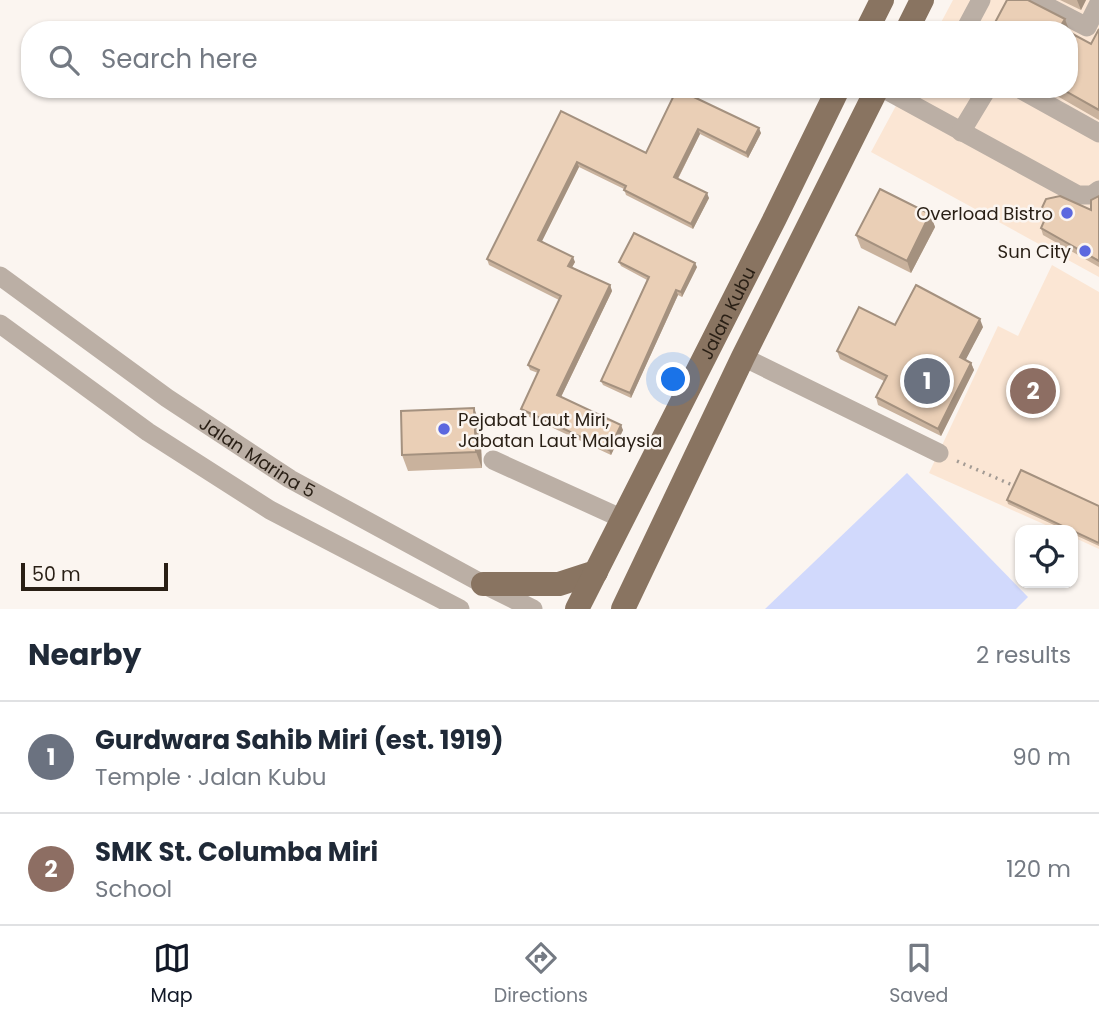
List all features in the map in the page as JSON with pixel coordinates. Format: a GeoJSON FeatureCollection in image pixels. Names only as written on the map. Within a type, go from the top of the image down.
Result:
{"type":"FeatureCollection","features":[{"type":"Feature","properties":{"kind":"main road"},"geometry":{"type":"LineString","coordinates":[[872,21],[882,0]]}},
{"type":"Feature","properties":{"kind":"main road"},"geometry":{"type":"LineString","coordinates":[[914,21],[922,0]]}},
{"type":"Feature","properties":{"kind":"main road","name":"Jalan Kubu"},"geometry":{"type":"LineString","coordinates":[[577,609],[834,98]]}},
{"type":"Feature","properties":{"kind":"main road","name":"Jalan Kubu"},"geometry":{"type":"LineString","coordinates":[[623,609],[743,357],[872,98]]}},
{"type":"Feature","properties":{"kind":"main road"},"geometry":{"type":"LineString","coordinates":[[483,584],[559,584],[596,572]]}},
{"type":"Feature","properties":{"kind":"street"},"geometry":{"type":"LineString","coordinates":[[970,21],[981,0]]}},
{"type":"Feature","properties":{"kind":"street"},"geometry":{"type":"LineString","coordinates":[[1035,0],[1076,21]]}},
{"type":"Feature","properties":{"kind":"street"},"geometry":{"type":"LineString","coordinates":[[1093,30],[1099,3]]}},
{"type":"Feature","properties":{"kind":"street"},"geometry":{"type":"LineString","coordinates":[[900,98],[1078,195],[1092,195],[1099,190]]}},
{"type":"Feature","properties":{"kind":"street"},"geometry":{"type":"LineString","coordinates":[[961,132],[982,98]]}},
{"type":"Feature","properties":{"kind":"street"},"geometry":{"type":"LineString","coordinates":[[1036,98],[1099,133]]}},
{"type":"Feature","properties":{"kind":"street","name":"Jalan Marina 5"},"geometry":{"type":"LineString","coordinates":[[0,276],[167,398],[290,480],[533,609]]}},
{"type":"Feature","properties":{"kind":"street"},"geometry":{"type":"LineString","coordinates":[[0,324],[148,432],[270,510],[460,609]]}},
{"type":"Feature","properties":{"kind":"street"},"geometry":{"type":"LineString","coordinates":[[743,357],[939,453]]}},
{"type":"Feature","properties":{"kind":"street"},"geometry":{"type":"LineString","coordinates":[[493,460],[623,519]]}},
{"type":"Feature","properties":{"kind":"path"},"geometry":{"type":"LineString","coordinates":[[939,453],[1017,487]]}},
{"type":"Feature","properties":{"kind":"shaded area"},"geometry":{"type":"Polygon","coordinates":[[[953,0],[1099,0],[1099,277],[871,152],[900,98],[1078,98],[1078,21],[942,21],[953,0]]]}},
{"type":"Feature","properties":{"kind":"shaded area"},"geometry":{"type":"Polygon","coordinates":[[[1052,265],[1099,292],[1099,549],[1078,539],[1078,525],[1046,525],[929,473],[998,326],[1018,336],[1052,265]]]}},
{"type":"Feature","properties":{"kind":"shaded area"},"geometry":{"type":"Polygon","coordinates":[[[907,473],[1015,584],[1015,588],[1019,588],[1028,597],[1016,609],[765,609],[907,473]]]}},
{"type":"Feature","properties":{"kind":"building"},"geometry":{"type":"Polygon","coordinates":[[[1007,0],[1028,0],[1065,19],[1064,21],[996,21],[1007,0]]]}},
{"type":"Feature","properties":{"kind":"building"},"geometry":{"type":"Polygon","coordinates":[[[1099,29],[1099,110],[1078,98],[1078,37],[1091,44],[1099,29]]]}},
{"type":"Feature","properties":{"kind":"building"},"geometry":{"type":"Polygon","coordinates":[[[673,98],[696,98],[759,128],[746,153],[698,129],[674,177],[707,193],[691,224],[624,190],[626,186],[577,162],[538,240],[573,257],[568,266],[610,285],[557,395],[621,425],[609,450],[521,409],[539,370],[528,365],[561,296],[487,259],[561,111],[646,153],[673,98]]]}},
{"type":"Feature","properties":{"kind":"building"},"geometry":{"type":"Polygon","coordinates":[[[880,189],[930,214],[907,261],[856,235],[880,189]]]}},
{"type":"Feature","properties":{"kind":"building","name":"Sun City"},"geometry":{"type":"Polygon","coordinates":[[[1060,196],[1091,210],[1091,200],[1099,196],[1099,261],[1041,228],[1045,219],[1040,212],[1046,199],[1060,196]]]}},
{"type":"Feature","properties":{"kind":"building"},"geometry":{"type":"Polygon","coordinates":[[[634,233],[695,263],[681,292],[676,290],[630,393],[601,381],[649,277],[619,262],[634,233]]]}},
{"type":"Feature","properties":{"kind":"building"},"geometry":{"type":"Polygon","coordinates":[[[916,285],[980,319],[960,357],[971,363],[938,429],[876,397],[887,376],[837,351],[859,307],[895,325],[916,285]]]}},
{"type":"Feature","properties":{"kind":"building"},"geometry":{"type":"Polygon","coordinates":[[[474,408],[476,452],[402,455],[401,411],[474,408]]]}},
{"type":"Feature","properties":{"kind":"building"},"geometry":{"type":"Polygon","coordinates":[[[1021,470],[1099,506],[1099,543],[1078,533],[1078,525],[1060,525],[1007,500],[1021,470]]]}},
{"type":"Feature","properties":{"kind":"place","name":"Overload Bistro"},"geometry":{"type":"Point","coordinates":[1067,213]}},
{"type":"Feature","properties":{"kind":"place","name":"Sun City"},"geometry":{"type":"Point","coordinates":[1085,251]}},
{"type":"Feature","properties":{"kind":"place","name":"Gurdwara Sahib Miri (est. 1919)"},"geometry":{"type":"Point","coordinates":[927,381]}},
{"type":"Feature","properties":{"kind":"place","name":"SMK St. Columba Miri"},"geometry":{"type":"Point","coordinates":[1033,391]}},
{"type":"Feature","properties":{"kind":"place","name":"Pejabat Laut Miri, Jabatan Laut Malaysia"},"geometry":{"type":"Point","coordinates":[444,429]}}]}
